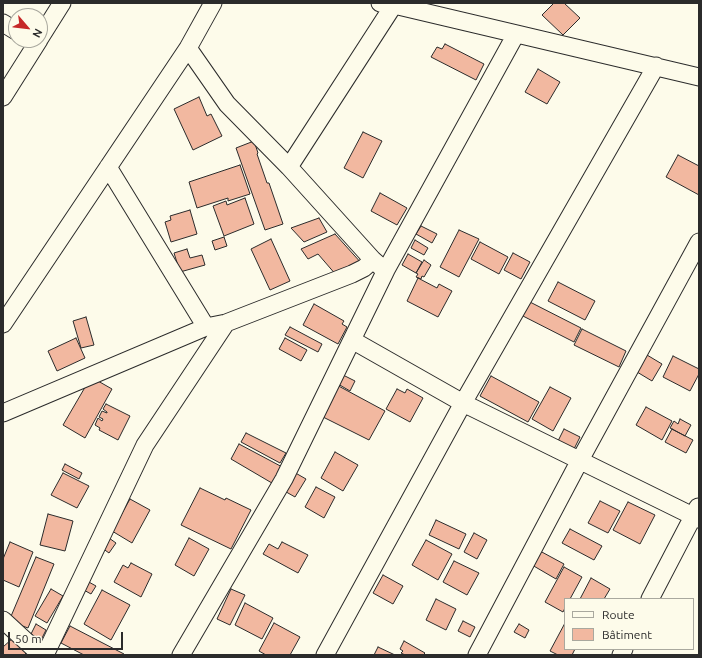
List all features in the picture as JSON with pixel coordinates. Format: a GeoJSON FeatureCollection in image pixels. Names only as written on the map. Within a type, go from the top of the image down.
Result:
{"type":"FeatureCollection","features":[{"type":"Feature","properties":{"kind":"street"},"geometry":{"type":"LineString","coordinates":[[48,24],[62,3]]}},
{"type":"Feature","properties":{"kind":"street"},"geometry":{"type":"LineString","coordinates":[[3,324],[188,48],[213,3]]}},
{"type":"Feature","properties":{"kind":"street"},"geometry":{"type":"LineString","coordinates":[[289,167],[390,4],[699,77]]}},
{"type":"Feature","properties":{"kind":"street"},"geometry":{"type":"LineString","coordinates":[[181,655],[284,478],[386,270],[516,34]]}},
{"type":"Feature","properties":{"kind":"street"},"geometry":{"type":"LineString","coordinates":[[3,97],[32,48]]}},
{"type":"Feature","properties":{"kind":"street"},"geometry":{"type":"LineString","coordinates":[[188,48],[227,104],[289,167],[372,260],[386,270]]}},
{"type":"Feature","properties":{"kind":"street"},"geometry":{"type":"LineString","coordinates":[[325,655],[464,403],[656,66]]}},
{"type":"Feature","properties":{"kind":"street"},"geometry":{"type":"LineString","coordinates":[[108,167],[206,327]]}},
{"type":"Feature","properties":{"kind":"street"},"geometry":{"type":"LineString","coordinates":[[478,655],[580,460],[699,242]]}},
{"type":"Feature","properties":{"kind":"street"},"geometry":{"type":"LineString","coordinates":[[3,413],[206,327],[226,323],[352,274],[364,268],[372,260]]}},
{"type":"Feature","properties":{"kind":"street"},"geometry":{"type":"LineString","coordinates":[[45,655],[145,445],[226,323]]}},
{"type":"Feature","properties":{"kind":"street"},"geometry":{"type":"LineString","coordinates":[[352,340],[464,403],[580,460],[697,514],[651,598]]}},
{"type":"Feature","properties":{"kind":"street"},"geometry":{"type":"LineString","coordinates":[[3,620],[41,655]]}},
{"type":"Feature","properties":{"kind":"building"},"geometry":{"type":"Polygon","coordinates":[[[554,3],[564,3],[580,18],[563,35],[542,15],[554,3]]]}},
{"type":"Feature","properties":{"kind":"building"},"geometry":{"type":"Polygon","coordinates":[[[445,44],[484,64],[476,80],[431,57],[437,47],[442,49],[445,44]]]}},
{"type":"Feature","properties":{"kind":"building"},"geometry":{"type":"Polygon","coordinates":[[[538,69],[560,82],[547,104],[525,92],[538,69]]]}},
{"type":"Feature","properties":{"kind":"building"},"geometry":{"type":"Polygon","coordinates":[[[199,97],[207,116],[211,114],[222,136],[193,150],[174,109],[199,97]]]}},
{"type":"Feature","properties":{"kind":"building"},"geometry":{"type":"Polygon","coordinates":[[[363,132],[382,141],[363,178],[344,168],[363,132]]]}},
{"type":"Feature","properties":{"kind":"building"},"geometry":{"type":"Polygon","coordinates":[[[254,141],[267,183],[269,183],[283,224],[265,230],[236,148],[254,141]]]}},
{"type":"Feature","properties":{"kind":"building"},"geometry":{"type":"Polygon","coordinates":[[[678,155],[699,166],[699,195],[666,177],[678,155]]]}},
{"type":"Feature","properties":{"kind":"building"},"geometry":{"type":"Polygon","coordinates":[[[240,165],[250,194],[228,201],[228,198],[197,208],[189,182],[240,165]]]}},
{"type":"Feature","properties":{"kind":"building"},"geometry":{"type":"Polygon","coordinates":[[[380,193],[407,208],[397,225],[371,211],[380,193]]]}},
{"type":"Feature","properties":{"kind":"building"},"geometry":{"type":"Polygon","coordinates":[[[245,198],[254,224],[224,236],[213,206],[226,201],[227,205],[245,198]]]}},
{"type":"Feature","properties":{"kind":"building"},"geometry":{"type":"Polygon","coordinates":[[[190,210],[197,234],[171,242],[165,222],[171,220],[170,216],[190,210]]]}},
{"type":"Feature","properties":{"kind":"building"},"geometry":{"type":"Polygon","coordinates":[[[319,218],[327,232],[304,242],[291,228],[319,218]]]}},
{"type":"Feature","properties":{"kind":"building"},"geometry":{"type":"Polygon","coordinates":[[[421,226],[437,234],[432,243],[416,234],[421,226]]]}},
{"type":"Feature","properties":{"kind":"building"},"geometry":{"type":"Polygon","coordinates":[[[459,230],[479,239],[459,277],[440,267],[459,230]]]}},
{"type":"Feature","properties":{"kind":"building"},"geometry":{"type":"Polygon","coordinates":[[[335,234],[363,265],[337,276],[318,254],[308,259],[301,249],[335,234]]]}},
{"type":"Feature","properties":{"kind":"building"},"geometry":{"type":"Polygon","coordinates":[[[224,237],[227,246],[215,250],[212,241],[224,237]]]}},
{"type":"Feature","properties":{"kind":"building"},"geometry":{"type":"Polygon","coordinates":[[[271,239],[290,281],[270,290],[251,249],[271,239]]]}},
{"type":"Feature","properties":{"kind":"building"},"geometry":{"type":"Polygon","coordinates":[[[415,240],[428,248],[424,255],[411,248],[415,240]]]}},
{"type":"Feature","properties":{"kind":"building"},"geometry":{"type":"Polygon","coordinates":[[[480,242],[508,257],[499,274],[471,259],[480,242]]]}},
{"type":"Feature","properties":{"kind":"building"},"geometry":{"type":"Polygon","coordinates":[[[187,249],[190,258],[202,255],[205,265],[180,272],[174,253],[187,249]]]}},
{"type":"Feature","properties":{"kind":"building"},"geometry":{"type":"Polygon","coordinates":[[[513,253],[530,262],[521,279],[504,270],[513,253]]]}},
{"type":"Feature","properties":{"kind":"building"},"geometry":{"type":"Polygon","coordinates":[[[408,254],[422,262],[416,273],[402,265],[408,254]]]}},
{"type":"Feature","properties":{"kind":"building"},"geometry":{"type":"Polygon","coordinates":[[[424,260],[431,265],[424,277],[422,276],[421,279],[416,277],[418,274],[416,273],[424,260]]]}},
{"type":"Feature","properties":{"kind":"building"},"geometry":{"type":"Polygon","coordinates":[[[418,278],[437,288],[439,284],[452,291],[438,317],[407,301],[418,278]]]}},
{"type":"Feature","properties":{"kind":"building"},"geometry":{"type":"Polygon","coordinates":[[[558,282],[595,301],[585,320],[548,301],[558,282]]]}},
{"type":"Feature","properties":{"kind":"building"},"geometry":{"type":"Polygon","coordinates":[[[526,300],[581,328],[574,342],[519,314],[526,300]]]}},
{"type":"Feature","properties":{"kind":"building"},"geometry":{"type":"Polygon","coordinates":[[[314,304],[344,321],[342,324],[347,327],[338,344],[303,325],[314,304]]]}},
{"type":"Feature","properties":{"kind":"building"},"geometry":{"type":"Polygon","coordinates":[[[86,317],[94,345],[81,348],[73,321],[86,317]]]}},
{"type":"Feature","properties":{"kind":"building"},"geometry":{"type":"Polygon","coordinates":[[[290,327],[322,344],[318,352],[285,335],[290,327]]]}},
{"type":"Feature","properties":{"kind":"building"},"geometry":{"type":"Polygon","coordinates":[[[582,329],[626,351],[619,367],[574,345],[582,329]]]}},
{"type":"Feature","properties":{"kind":"building"},"geometry":{"type":"Polygon","coordinates":[[[76,338],[85,358],[57,371],[48,351],[76,338]]]}},
{"type":"Feature","properties":{"kind":"building"},"geometry":{"type":"Polygon","coordinates":[[[285,338],[307,350],[301,361],[279,349],[285,338]]]}},
{"type":"Feature","properties":{"kind":"building"},"geometry":{"type":"Polygon","coordinates":[[[647,355],[662,364],[652,381],[637,372],[647,355]]]}},
{"type":"Feature","properties":{"kind":"building"},"geometry":{"type":"Polygon","coordinates":[[[673,356],[699,369],[699,374],[690,391],[663,377],[673,356]]]}},
{"type":"Feature","properties":{"kind":"building"},"geometry":{"type":"Polygon","coordinates":[[[343,375],[355,381],[350,391],[338,384],[343,375]]]}},
{"type":"Feature","properties":{"kind":"building"},"geometry":{"type":"Polygon","coordinates":[[[491,376],[539,402],[528,422],[480,396],[491,376]]]}},
{"type":"Feature","properties":{"kind":"building"},"geometry":{"type":"Polygon","coordinates":[[[91,377],[112,389],[85,438],[63,425],[91,377]]]}},
{"type":"Feature","properties":{"kind":"building"},"geometry":{"type":"Polygon","coordinates":[[[333,383],[385,411],[369,440],[317,414],[333,383]]]}},
{"type":"Feature","properties":{"kind":"building"},"geometry":{"type":"Polygon","coordinates":[[[550,387],[571,398],[553,431],[532,419],[550,387]]]}},
{"type":"Feature","properties":{"kind":"building"},"geometry":{"type":"Polygon","coordinates":[[[397,389],[405,393],[407,389],[423,398],[410,422],[386,409],[397,389]]]}},
{"type":"Feature","properties":{"kind":"building"},"geometry":{"type":"Polygon","coordinates":[[[106,404],[130,416],[118,440],[99,430],[100,428],[95,425],[98,418],[102,421],[103,419],[99,417],[102,411],[107,413],[103,409],[106,404]]]}},
{"type":"Feature","properties":{"kind":"building"},"geometry":{"type":"Polygon","coordinates":[[[646,407],[672,421],[662,440],[636,425],[646,407]]]}},
{"type":"Feature","properties":{"kind":"building"},"geometry":{"type":"Polygon","coordinates":[[[680,419],[691,425],[685,436],[670,428],[674,421],[678,424],[680,419]]]}},
{"type":"Feature","properties":{"kind":"building"},"geometry":{"type":"Polygon","coordinates":[[[564,429],[580,437],[573,451],[557,443],[564,429]]]}},
{"type":"Feature","properties":{"kind":"building"},"geometry":{"type":"Polygon","coordinates":[[[672,429],[693,440],[686,453],[665,442],[672,429]]]}},
{"type":"Feature","properties":{"kind":"building"},"geometry":{"type":"Polygon","coordinates":[[[246,433],[286,453],[280,463],[241,442],[246,433]]]}},
{"type":"Feature","properties":{"kind":"building"},"geometry":{"type":"Polygon","coordinates":[[[239,444],[286,469],[277,486],[231,459],[239,444]]]}},
{"type":"Feature","properties":{"kind":"building"},"geometry":{"type":"Polygon","coordinates":[[[335,452],[358,465],[343,491],[321,478],[335,452]]]}},
{"type":"Feature","properties":{"kind":"building"},"geometry":{"type":"Polygon","coordinates":[[[65,464],[82,473],[79,479],[62,470],[65,464]]]}},
{"type":"Feature","properties":{"kind":"building"},"geometry":{"type":"Polygon","coordinates":[[[292,471],[306,479],[295,497],[281,489],[292,471]]]}},
{"type":"Feature","properties":{"kind":"building"},"geometry":{"type":"Polygon","coordinates":[[[63,473],[89,486],[77,508],[51,495],[63,473]]]}},
{"type":"Feature","properties":{"kind":"building"},"geometry":{"type":"Polygon","coordinates":[[[316,487],[335,497],[324,518],[305,507],[316,487]]]}},
{"type":"Feature","properties":{"kind":"building"},"geometry":{"type":"Polygon","coordinates":[[[200,488],[251,510],[231,549],[181,525],[200,488]]]}},
{"type":"Feature","properties":{"kind":"building"},"geometry":{"type":"Polygon","coordinates":[[[130,499],[150,510],[132,543],[112,531],[130,499]]]}},
{"type":"Feature","properties":{"kind":"building"},"geometry":{"type":"Polygon","coordinates":[[[600,501],[620,511],[608,533],[588,523],[600,501]]]}},
{"type":"Feature","properties":{"kind":"building"},"geometry":{"type":"Polygon","coordinates":[[[628,502],[655,515],[640,544],[613,530],[628,502]]]}},
{"type":"Feature","properties":{"kind":"building"},"geometry":{"type":"Polygon","coordinates":[[[48,514],[73,521],[65,551],[40,545],[48,514]]]}},
{"type":"Feature","properties":{"kind":"building"},"geometry":{"type":"Polygon","coordinates":[[[436,520],[466,534],[459,549],[429,535],[436,520]]]}},
{"type":"Feature","properties":{"kind":"building"},"geometry":{"type":"Polygon","coordinates":[[[570,529],[602,546],[594,560],[562,543],[570,529]]]}},
{"type":"Feature","properties":{"kind":"building"},"geometry":{"type":"Polygon","coordinates":[[[474,533],[487,540],[477,559],[464,552],[474,533]]]}},
{"type":"Feature","properties":{"kind":"building"},"geometry":{"type":"Polygon","coordinates":[[[109,538],[116,543],[109,553],[102,548],[109,538]]]}},
{"type":"Feature","properties":{"kind":"building"},"geometry":{"type":"Polygon","coordinates":[[[189,538],[209,549],[194,576],[175,565],[189,538]]]}},
{"type":"Feature","properties":{"kind":"building"},"geometry":{"type":"Polygon","coordinates":[[[426,540],[452,554],[438,580],[412,565],[426,540]]]}},
{"type":"Feature","properties":{"kind":"building"},"geometry":{"type":"Polygon","coordinates":[[[10,542],[33,552],[19,587],[3,580],[3,559],[10,542]]]}},
{"type":"Feature","properties":{"kind":"building"},"geometry":{"type":"Polygon","coordinates":[[[282,542],[308,555],[298,573],[263,554],[269,544],[278,549],[282,542]]]}},
{"type":"Feature","properties":{"kind":"building"},"geometry":{"type":"Polygon","coordinates":[[[540,551],[564,564],[556,579],[532,565],[540,551]]]}},
{"type":"Feature","properties":{"kind":"building"},"geometry":{"type":"Polygon","coordinates":[[[36,557],[54,564],[28,628],[9,621],[36,557]]]}},
{"type":"Feature","properties":{"kind":"building"},"geometry":{"type":"Polygon","coordinates":[[[454,561],[479,573],[467,595],[443,582],[454,561]]]}},
{"type":"Feature","properties":{"kind":"building"},"geometry":{"type":"Polygon","coordinates":[[[131,563],[152,574],[141,597],[114,582],[123,565],[128,568],[131,563]]]}},
{"type":"Feature","properties":{"kind":"building"},"geometry":{"type":"Polygon","coordinates":[[[564,567],[582,577],[571,598],[564,598],[563,612],[545,602],[564,567]]]}},
{"type":"Feature","properties":{"kind":"building"},"geometry":{"type":"Polygon","coordinates":[[[383,575],[403,586],[393,604],[373,593],[383,575]]]}},
{"type":"Feature","properties":{"kind":"building"},"geometry":{"type":"Polygon","coordinates":[[[591,578],[610,589],[605,598],[581,598],[591,578]]]}},
{"type":"Feature","properties":{"kind":"building"},"geometry":{"type":"Polygon","coordinates":[[[87,581],[96,586],[91,594],[82,589],[87,581]]]}},
{"type":"Feature","properties":{"kind":"building"},"geometry":{"type":"Polygon","coordinates":[[[51,589],[63,596],[47,623],[35,616],[51,589]]]}},
{"type":"Feature","properties":{"kind":"building"},"geometry":{"type":"Polygon","coordinates":[[[231,589],[245,595],[230,625],[217,619],[231,589]]]}},
{"type":"Feature","properties":{"kind":"building"},"geometry":{"type":"Polygon","coordinates":[[[102,590],[130,605],[111,640],[84,624],[102,590]]]}},
{"type":"Feature","properties":{"kind":"building"},"geometry":{"type":"Polygon","coordinates":[[[436,599],[456,609],[446,630],[426,620],[436,599]]]}},
{"type":"Feature","properties":{"kind":"building"},"geometry":{"type":"Polygon","coordinates":[[[245,603],[273,618],[262,639],[235,625],[245,603]]]}},
{"type":"Feature","properties":{"kind":"building"},"geometry":{"type":"Polygon","coordinates":[[[463,621],[475,627],[470,637],[458,631],[463,621]]]}},
{"type":"Feature","properties":{"kind":"building"},"geometry":{"type":"Polygon","coordinates":[[[274,623],[300,637],[290,655],[266,655],[259,651],[274,623]]]}},
{"type":"Feature","properties":{"kind":"building"},"geometry":{"type":"Polygon","coordinates":[[[36,624],[46,630],[41,640],[31,634],[36,624]]]}},
{"type":"Feature","properties":{"kind":"building"},"geometry":{"type":"Polygon","coordinates":[[[519,624],[529,630],[525,638],[514,632],[519,624]]]}},
{"type":"Feature","properties":{"kind":"building"},"geometry":{"type":"Polygon","coordinates":[[[564,625],[564,650],[574,650],[572,655],[558,655],[550,651],[564,625]]]}},
{"type":"Feature","properties":{"kind":"building"},"geometry":{"type":"Polygon","coordinates":[[[70,626],[124,654],[84,655],[61,643],[70,626]]]}},
{"type":"Feature","properties":{"kind":"building"},"geometry":{"type":"Polygon","coordinates":[[[13,638],[26,653],[24,655],[3,655],[3,647],[13,638]]]}},
{"type":"Feature","properties":{"kind":"building"},"geometry":{"type":"Polygon","coordinates":[[[404,641],[425,653],[423,655],[405,655],[401,653],[403,651],[400,649],[404,641]]]}},
{"type":"Feature","properties":{"kind":"building"},"geometry":{"type":"Polygon","coordinates":[[[378,647],[395,655],[374,655],[378,647]]]}}]}
